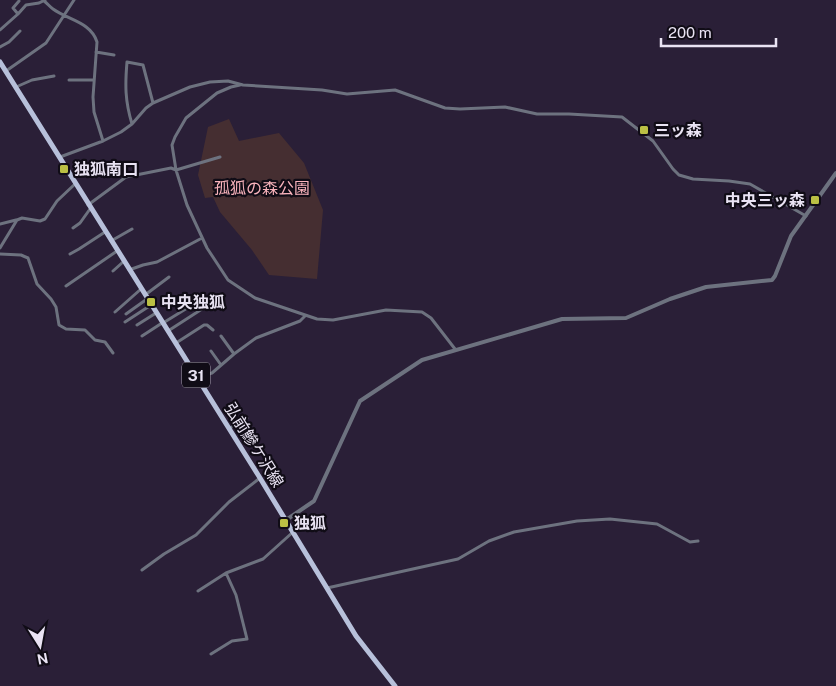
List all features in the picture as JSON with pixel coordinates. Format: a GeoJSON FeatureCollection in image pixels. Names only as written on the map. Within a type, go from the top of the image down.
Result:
{"type":"FeatureCollection","features":[{"type":"Feature","properties":{"kind":"main road","name":"弘前鰺ケ沢線"},"geometry":{"type":"LineString","coordinates":[[0,62],[116,251],[260,478],[360,643],[395,686]]}},
{"type":"Feature","properties":{"kind":"street"},"geometry":{"type":"LineString","coordinates":[[0,30],[26,5],[45,0],[53,9],[88,28],[95,35],[97,42],[93,80],[94,112],[103,141]]}},
{"type":"Feature","properties":{"kind":"street"},"geometry":{"type":"LineString","coordinates":[[6,71],[46,43],[74,0]]}},
{"type":"Feature","properties":{"kind":"street"},"geometry":{"type":"LineString","coordinates":[[18,1],[13,8],[18,14]]}},
{"type":"Feature","properties":{"kind":"street"},"geometry":{"type":"LineString","coordinates":[[0,47],[9,42],[20,31]]}},
{"type":"Feature","properties":{"kind":"street"},"geometry":{"type":"LineString","coordinates":[[96,52],[114,55]]}},
{"type":"Feature","properties":{"kind":"street"},"geometry":{"type":"LineString","coordinates":[[132,124],[124,88],[127,62],[142,65],[153,103]]}},
{"type":"Feature","properties":{"kind":"street"},"geometry":{"type":"LineString","coordinates":[[16,88],[32,80],[54,76]]}},
{"type":"Feature","properties":{"kind":"street"},"geometry":{"type":"LineString","coordinates":[[69,80],[93,80]]}},
{"type":"Feature","properties":{"kind":"street"},"geometry":{"type":"LineString","coordinates":[[58,158],[103,141],[132,124],[153,103],[190,86],[220,80],[243,85],[322,90],[347,94],[395,90],[446,108],[460,110],[505,107],[537,114],[622,117],[653,141],[673,169],[680,175],[703,180],[750,184],[806,216]]}},
{"type":"Feature","properties":{"kind":"street"},"geometry":{"type":"LineString","coordinates":[[243,85],[231,87],[217,93],[186,118],[174,136],[172,145],[176,170],[187,205],[202,238],[228,280],[255,298],[317,319],[333,320],[386,310],[422,312],[431,318],[455,350]]}},
{"type":"Feature","properties":{"kind":"street"},"geometry":{"type":"LineString","coordinates":[[73,228],[80,223],[89,207],[126,178],[171,168],[176,170],[220,156]]}},
{"type":"Feature","properties":{"kind":"street"},"geometry":{"type":"LineString","coordinates":[[286,520],[314,501],[360,401],[422,360],[562,320],[626,318],[670,299],[706,287],[772,280],[791,236],[836,173]]}},
{"type":"Feature","properties":{"kind":"street"},"geometry":{"type":"LineString","coordinates":[[0,224],[22,218],[40,221],[45,219],[61,197],[75,184]]}},
{"type":"Feature","properties":{"kind":"street"},"geometry":{"type":"LineString","coordinates":[[0,248],[17,220]]}},
{"type":"Feature","properties":{"kind":"street"},"geometry":{"type":"LineString","coordinates":[[111,241],[132,230]]}},
{"type":"Feature","properties":{"kind":"street"},"geometry":{"type":"LineString","coordinates":[[70,254],[105,232]]}},
{"type":"Feature","properties":{"kind":"street"},"geometry":{"type":"LineString","coordinates":[[129,270],[157,262],[202,238]]}},
{"type":"Feature","properties":{"kind":"street"},"geometry":{"type":"LineString","coordinates":[[66,286],[116,251]]}},
{"type":"Feature","properties":{"kind":"street"},"geometry":{"type":"LineString","coordinates":[[0,254],[21,255],[28,258],[35,280],[56,307],[59,325],[66,329],[85,330],[94,340],[105,342],[113,353]]}},
{"type":"Feature","properties":{"kind":"street"},"geometry":{"type":"LineString","coordinates":[[113,271],[123,262]]}},
{"type":"Feature","properties":{"kind":"street"},"geometry":{"type":"LineString","coordinates":[[126,314],[170,277]]}},
{"type":"Feature","properties":{"kind":"street"},"geometry":{"type":"LineString","coordinates":[[116,312],[141,289]]}},
{"type":"Feature","properties":{"kind":"street"},"geometry":{"type":"LineString","coordinates":[[142,336],[197,302]]}},
{"type":"Feature","properties":{"kind":"street"},"geometry":{"type":"LineString","coordinates":[[125,322],[151,305]]}},
{"type":"Feature","properties":{"kind":"street"},"geometry":{"type":"LineString","coordinates":[[168,331],[202,309]]}},
{"type":"Feature","properties":{"kind":"street"},"geometry":{"type":"LineString","coordinates":[[137,325],[156,313]]}},
{"type":"Feature","properties":{"kind":"street"},"geometry":{"type":"LineString","coordinates":[[197,377],[212,373],[256,338],[300,321],[305,316]]}},
{"type":"Feature","properties":{"kind":"street"},"geometry":{"type":"LineString","coordinates":[[176,344],[204,325],[213,330]]}},
{"type":"Feature","properties":{"kind":"street"},"geometry":{"type":"LineString","coordinates":[[221,336],[234,354]]}},
{"type":"Feature","properties":{"kind":"street"},"geometry":{"type":"LineString","coordinates":[[211,351],[221,365]]}},
{"type":"Feature","properties":{"kind":"street"},"geometry":{"type":"LineString","coordinates":[[229,428],[247,418]]}},
{"type":"Feature","properties":{"kind":"street"},"geometry":{"type":"LineString","coordinates":[[142,570],[196,535],[229,502],[260,478]]}},
{"type":"Feature","properties":{"kind":"street"},"geometry":{"type":"LineString","coordinates":[[328,588],[458,558],[489,541],[514,532],[577,521],[610,519],[656,524],[690,542],[698,541]]}},
{"type":"Feature","properties":{"kind":"street"},"geometry":{"type":"LineString","coordinates":[[198,591],[226,573],[263,560],[292,532]]}},
{"type":"Feature","properties":{"kind":"street"},"geometry":{"type":"LineString","coordinates":[[211,654],[232,641],[246,639],[236,595],[226,573]]}},
{"type":"Feature","properties":{"kind":"green space","name":"孤狐の森公園"},"geometry":{"type":"Polygon","coordinates":[[[229,119],[239,141],[279,133],[304,163],[323,210],[317,279],[269,275],[252,250],[220,212],[213,197],[205,198],[198,175],[208,127],[229,119]]]}},
{"type":"Feature","properties":{"kind":"place","name":"三ッ森"},"geometry":{"type":"Point","coordinates":[644,130]}},
{"type":"Feature","properties":{"kind":"place","name":"独狐南口"},"geometry":{"type":"Point","coordinates":[64,169]}},
{"type":"Feature","properties":{"kind":"place","name":"中央三ッ森"},"geometry":{"type":"Point","coordinates":[815,200]}},
{"type":"Feature","properties":{"kind":"place","name":"中央独狐"},"geometry":{"type":"Point","coordinates":[151,302]}},
{"type":"Feature","properties":{"kind":"place","name":"独狐"},"geometry":{"type":"Point","coordinates":[284,523]}}]}
